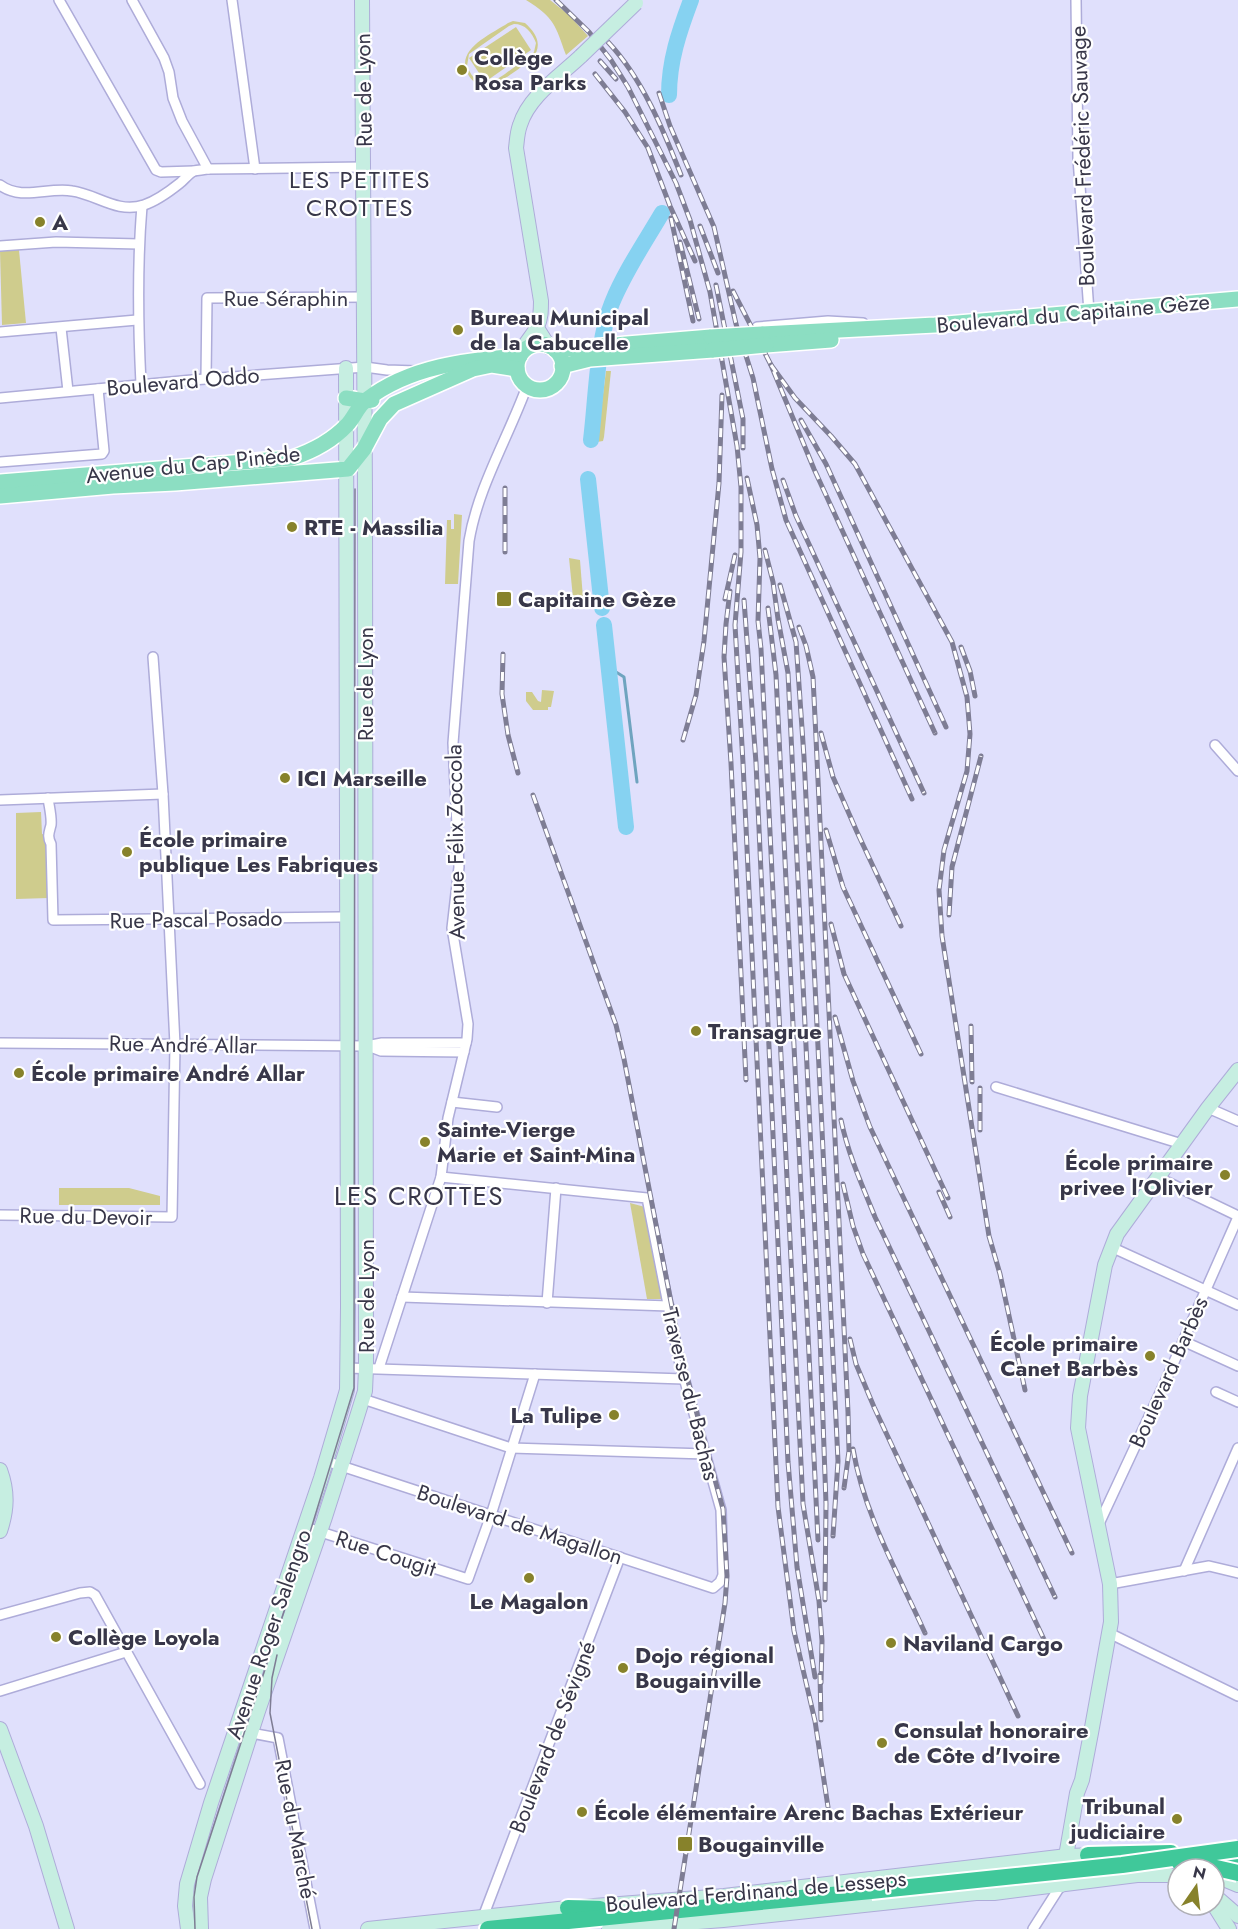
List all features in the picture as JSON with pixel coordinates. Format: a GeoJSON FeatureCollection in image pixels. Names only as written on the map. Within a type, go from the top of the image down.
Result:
{"type":"FeatureCollection","features":[{"type":"Feature","properties":{"kind":"highway"},"geometry":{"type":"LineString","coordinates":[[486,1923],[564,1915],[700,1909],[1122,1865],[1238,1849]]}},
{"type":"Feature","properties":{"kind":"highway"},"geometry":{"type":"LineString","coordinates":[[1088,1855],[1164,1853],[1238,1859]]}},
{"type":"Feature","properties":{"kind":"highway"},"geometry":{"type":"LineString","coordinates":[[1122,1865],[1166,1864]]}},
{"type":"Feature","properties":{"kind":"main road","name":"Boulevard du Capitaine Gèze"},"geometry":{"type":"LineString","coordinates":[[364,449],[380,419],[394,404],[473,369],[519,360],[526,349],[535,345],[591,349],[762,335],[863,337],[908,326],[1238,299]]}},
{"type":"Feature","properties":{"kind":"main road"},"geometry":{"type":"LineString","coordinates":[[519,360],[519,378],[527,386],[539,390],[551,387],[559,379],[562,366],[557,348]]}},
{"type":"Feature","properties":{"kind":"main road","name":"Boulevard du Capitaine Gèze"},"geometry":{"type":"LineString","coordinates":[[562,366],[591,349]]}},
{"type":"Feature","properties":{"kind":"main road","name":"Boulevard du Capitaine Gèze"},"geometry":{"type":"LineString","coordinates":[[365,401],[397,381],[423,371],[466,360],[519,360]]}},
{"type":"Feature","properties":{"kind":"main road","name":"Boulevard du Capitaine Gèze"},"geometry":{"type":"LineString","coordinates":[[346,398],[365,401],[414,394]]}},
{"type":"Feature","properties":{"kind":"main road","name":"Avenue du Cap Pinède"},"geometry":{"type":"LineString","coordinates":[[0,482],[292,458],[317,450],[347,425],[365,401]]}},
{"type":"Feature","properties":{"kind":"main road"},"geometry":{"type":"LineString","coordinates":[[348,469],[364,449]]}},
{"type":"Feature","properties":{"kind":"main road","name":"Avenue du Cap Pinède"},"geometry":{"type":"LineString","coordinates":[[0,496],[348,469]]}},
{"type":"Feature","properties":{"kind":"street"},"geometry":{"type":"LineString","coordinates":[[59,0],[156,170],[160,172],[208,169],[364,167]]}},
{"type":"Feature","properties":{"kind":"street"},"geometry":{"type":"LineString","coordinates":[[132,0],[164,58],[169,72],[173,98],[182,121],[208,169]]}},
{"type":"Feature","properties":{"kind":"street"},"geometry":{"type":"LineString","coordinates":[[232,0],[255,169]]}},
{"type":"Feature","properties":{"kind":"street","name":"Rue de Lyon"},"geometry":{"type":"LineString","coordinates":[[362,0],[365,297],[366,1046],[373,1368]]}},
{"type":"Feature","properties":{"kind":"street","name":"Boulevard Frédéric Sauvage"},"geometry":{"type":"LineString","coordinates":[[1076,0],[1078,158],[1089,312]]}},
{"type":"Feature","properties":{"kind":"street"},"geometry":{"type":"LineString","coordinates":[[519,360],[525,343],[537,328],[541,315],[541,302],[516,148],[521,122],[536,98],[638,2]]}},
{"type":"Feature","properties":{"kind":"street"},"geometry":{"type":"LineString","coordinates":[[0,185],[19,194],[63,190],[85,194],[120,206],[142,206],[177,186],[194,171]]}},
{"type":"Feature","properties":{"kind":"street"},"geometry":{"type":"LineString","coordinates":[[141,384],[137,320],[142,206]]}},
{"type":"Feature","properties":{"kind":"street"},"geometry":{"type":"LineString","coordinates":[[0,246],[56,242],[139,244]]}},
{"type":"Feature","properties":{"kind":"street","name":"Rue Séraphin"},"geometry":{"type":"LineString","coordinates":[[206,378],[207,298],[365,297]]}},
{"type":"Feature","properties":{"kind":"street"},"geometry":{"type":"LineString","coordinates":[[0,332],[137,320]]}},
{"type":"Feature","properties":{"kind":"street"},"geometry":{"type":"LineString","coordinates":[[61,328],[68,391]]}},
{"type":"Feature","properties":{"kind":"street"},"geometry":{"type":"LineString","coordinates":[[537,328],[557,348]]}},
{"type":"Feature","properties":{"kind":"street","name":"Boulevard Oddo"},"geometry":{"type":"LineString","coordinates":[[0,398],[206,378],[365,367]]}},
{"type":"Feature","properties":{"kind":"street","name":"Boulevard du Capitaine Gèze"},"geometry":{"type":"LineString","coordinates":[[365,367],[423,371]]}},
{"type":"Feature","properties":{"kind":"street","name":"Rue de Lyon"},"geometry":{"type":"LineString","coordinates":[[346,368],[348,1338]]}},
{"type":"Feature","properties":{"kind":"street","name":"Avenue Félix Zoccola"},"geometry":{"type":"LineString","coordinates":[[373,1368],[402,1297],[441,1177],[448,1118],[465,1048],[468,1024],[453,928],[459,867],[453,743],[469,541],[474,514],[527,386]]}},
{"type":"Feature","properties":{"kind":"street"},"geometry":{"type":"LineString","coordinates":[[0,462],[102,454],[104,452],[98,389]]}},
{"type":"Feature","properties":{"kind":"street"},"geometry":{"type":"LineString","coordinates":[[153,657],[163,794],[175,1045]]}},
{"type":"Feature","properties":{"kind":"street"},"geometry":{"type":"LineString","coordinates":[[1215,745],[1238,771]]}},
{"type":"Feature","properties":{"kind":"street"},"geometry":{"type":"LineString","coordinates":[[0,800],[163,794]]}},
{"type":"Feature","properties":{"kind":"street","name":"Rue Pascal Posado"},"geometry":{"type":"LineString","coordinates":[[48,798],[51,824],[48,839],[51,844],[53,920],[340,917]]}},
{"type":"Feature","properties":{"kind":"street","name":"Rue André Allar"},"geometry":{"type":"LineString","coordinates":[[0,1043],[366,1046],[382,1043],[465,1048]]}},
{"type":"Feature","properties":{"kind":"street","name":"Rue du Devoir"},"geometry":{"type":"LineString","coordinates":[[0,1215],[172,1217],[175,1045]]}},
{"type":"Feature","properties":{"kind":"street"},"geometry":{"type":"LineString","coordinates":[[1033,1929],[1062,1880],[1109,1633],[1110,1584],[1078,1428],[1105,1265],[1118,1234],[1157,1177],[1238,1070]]}},
{"type":"Feature","properties":{"kind":"street"},"geometry":{"type":"LineString","coordinates":[[996,1087],[1182,1144]]}},
{"type":"Feature","properties":{"kind":"street"},"geometry":{"type":"LineString","coordinates":[[452,1102],[497,1107]]}},
{"type":"Feature","properties":{"kind":"street"},"geometry":{"type":"LineString","coordinates":[[1208,1108],[1238,1121]]}},
{"type":"Feature","properties":{"kind":"street"},"geometry":{"type":"LineString","coordinates":[[441,1177],[556,1188],[547,1303]]}},
{"type":"Feature","properties":{"kind":"street"},"geometry":{"type":"LineString","coordinates":[[1157,1177],[1238,1216]]}},
{"type":"Feature","properties":{"kind":"street","name":"Traverse du Bachas"},"geometry":{"type":"LineString","coordinates":[[556,1188],[647,1198],[684,1379],[721,1510],[723,1575],[720,1582],[713,1588]]}},
{"type":"Feature","properties":{"kind":"street","name":"Boulevard Barbès"},"geometry":{"type":"LineString","coordinates":[[1098,1527],[1238,1216]]}},
{"type":"Feature","properties":{"kind":"street"},"geometry":{"type":"LineString","coordinates":[[1111,1248],[1238,1305]]}},
{"type":"Feature","properties":{"kind":"street"},"geometry":{"type":"LineString","coordinates":[[402,1297],[669,1306]]}},
{"type":"Feature","properties":{"kind":"street","name":"Avenue Roger Salengro"},"geometry":{"type":"LineString","coordinates":[[188,1929],[185,1906],[187,1884],[209,1808],[326,1461],[347,1390],[348,1338]]}},
{"type":"Feature","properties":{"kind":"street"},"geometry":{"type":"LineString","coordinates":[[1183,1341],[1238,1366]]}},
{"type":"Feature","properties":{"kind":"street"},"geometry":{"type":"LineString","coordinates":[[347,1368],[684,1379]]}},
{"type":"Feature","properties":{"kind":"street","name":"Avenue Roger Salengro"},"geometry":{"type":"LineString","coordinates":[[201,1929],[200,1907],[204,1879],[373,1368]]}},
{"type":"Feature","properties":{"kind":"street"},"geometry":{"type":"LineString","coordinates":[[490,1515],[535,1374]]}},
{"type":"Feature","properties":{"kind":"street"},"geometry":{"type":"LineString","coordinates":[[1216,1392],[1238,1402]]}},
{"type":"Feature","properties":{"kind":"street"},"geometry":{"type":"LineString","coordinates":[[363,1399],[511,1448],[706,1455]]}},
{"type":"Feature","properties":{"kind":"street"},"geometry":{"type":"LineString","coordinates":[[1185,1571],[1238,1448]]}},
{"type":"Feature","properties":{"kind":"street","name":"Boulevard de Magallon"},"geometry":{"type":"LineString","coordinates":[[326,1461],[713,1588]]}},
{"type":"Feature","properties":{"kind":"street"},"geometry":{"type":"LineString","coordinates":[[0,1470],[7,1496],[6,1515],[0,1531]]}},
{"type":"Feature","properties":{"kind":"street","name":"Rue Cougit"},"geometry":{"type":"LineString","coordinates":[[304,1527],[468,1580],[490,1515]]}},
{"type":"Feature","properties":{"kind":"street","name":"Boulevard de Sévigné"},"geometry":{"type":"LineString","coordinates":[[486,1923],[620,1557]]}},
{"type":"Feature","properties":{"kind":"street"},"geometry":{"type":"LineString","coordinates":[[1110,1584],[1209,1566],[1238,1573]]}},
{"type":"Feature","properties":{"kind":"street"},"geometry":{"type":"LineString","coordinates":[[0,1615],[81,1593],[90,1592],[99,1599],[200,1784]]}},
{"type":"Feature","properties":{"kind":"street"},"geometry":{"type":"LineString","coordinates":[[1109,1633],[1238,1696]]}},
{"type":"Feature","properties":{"kind":"street"},"geometry":{"type":"LineString","coordinates":[[0,1691],[126,1652]]}},
{"type":"Feature","properties":{"kind":"street"},"geometry":{"type":"LineString","coordinates":[[0,1729],[36,1826],[67,1929]]}},
{"type":"Feature","properties":{"kind":"street","name":"Rue du Marché"},"geometry":{"type":"LineString","coordinates":[[235,1730],[279,1738],[315,1929]]}},
{"type":"Feature","properties":{"kind":"street","name":"Boulevard Ferdinand de Lesseps"},"geometry":{"type":"LineString","coordinates":[[564,1915],[913,1876],[1066,1856],[1144,1857],[1166,1861]]}},
{"type":"Feature","properties":{"kind":"street"},"geometry":{"type":"LineString","coordinates":[[1016,1862],[1018,1882]]}},
{"type":"Feature","properties":{"kind":"street","name":"Boulevard Ferdinand de Lesseps"},"geometry":{"type":"LineString","coordinates":[[609,1929],[658,1927],[976,1893],[994,1893],[1062,1880],[1085,1881],[1166,1876]]}},
{"type":"Feature","properties":{"kind":"street"},"geometry":{"type":"LineString","coordinates":[[976,1893],[1018,1882],[1062,1880]]}},
{"type":"Feature","properties":{"kind":"street"},"geometry":{"type":"LineString","coordinates":[[1226,1906],[1238,1916]]}},
{"type":"Feature","properties":{"kind":"street"},"geometry":{"type":"LineString","coordinates":[[368,1929],[486,1923]]}},
{"type":"Feature","properties":{"kind":"shaded area"},"geometry":{"type":"Polygon","coordinates":[[[526,0],[550,0],[569,15],[588,36],[566,55],[553,23],[543,12],[526,0]]]}},
{"type":"Feature","properties":{"kind":"shaded area"},"geometry":{"type":"Polygon","coordinates":[[[513,21],[525,23],[529,27],[538,44],[535,54],[532,59],[498,82],[488,86],[480,85],[469,76],[465,67],[466,58],[476,44],[513,21]],[[518,24],[509,26],[469,54],[467,66],[479,82],[488,83],[499,78],[534,52],[536,43],[532,35],[528,29],[518,24]]]}},
{"type":"Feature","properties":{"kind":"shaded area"},"geometry":{"type":"Polygon","coordinates":[[[516,27],[531,50],[485,82],[469,58],[516,27]]]}},
{"type":"Feature","properties":{"kind":"shaded area"},"geometry":{"type":"Polygon","coordinates":[[[19,250],[26,323],[2,325],[0,251],[19,250]]]}},
{"type":"Feature","properties":{"kind":"shaded area"},"geometry":{"type":"Polygon","coordinates":[[[606,371],[611,371],[604,437],[603,441],[597,442],[606,371]]]}},
{"type":"Feature","properties":{"kind":"shaded area"},"geometry":{"type":"Polygon","coordinates":[[[454,514],[462,515],[458,584],[445,584],[447,520],[451,520],[451,529],[454,529],[454,514]]]}},
{"type":"Feature","properties":{"kind":"shaded area"},"geometry":{"type":"Polygon","coordinates":[[[569,558],[580,560],[583,598],[573,598],[569,558]]]}},
{"type":"Feature","properties":{"kind":"shaded area"},"geometry":{"type":"Polygon","coordinates":[[[542,690],[554,691],[551,707],[548,707],[548,710],[533,710],[526,701],[526,692],[532,692],[541,702],[542,690]]]}},
{"type":"Feature","properties":{"kind":"shaded area"},"geometry":{"type":"Polygon","coordinates":[[[41,812],[42,834],[46,835],[49,898],[16,899],[16,813],[41,812]]]}},
{"type":"Feature","properties":{"kind":"shaded area"},"geometry":{"type":"Polygon","coordinates":[[[59,1188],[129,1188],[160,1196],[160,1205],[59,1205],[59,1188]]]}},
{"type":"Feature","properties":{"kind":"shaded area"},"geometry":{"type":"Polygon","coordinates":[[[630,1203],[645,1207],[662,1299],[647,1299],[630,1203]]]}},
{"type":"Feature","properties":{"kind":"waterway"},"geometry":{"type":"LineString","coordinates":[[669,95],[676,47],[691,0]]}},
{"type":"Feature","properties":{"kind":"waterway"},"geometry":{"type":"LineString","coordinates":[[591,440],[600,352],[607,318],[623,280],[662,213]]}},
{"type":"Feature","properties":{"kind":"waterway"},"geometry":{"type":"LineString","coordinates":[[588,479],[602,608]]}},
{"type":"Feature","properties":{"kind":"waterway"},"geometry":{"type":"LineString","coordinates":[[604,625],[626,827]]}},
{"type":"Feature","properties":{"kind":"waterway"},"geometry":{"type":"LineString","coordinates":[[607,657],[616,672],[624,677],[637,782]]}},
{"type":"Feature","properties":{"kind":"tram line"},"geometry":{"type":"LineString","coordinates":[[195,1929],[194,1897],[197,1877],[311,1529],[354,1388],[355,489]]}},
{"type":"Feature","properties":{"kind":"tram line"},"geometry":{"type":"LineString","coordinates":[[277,1655],[272,1678],[270,1713],[312,1929]]}},
{"type":"Feature","properties":{"kind":"railway"},"geometry":{"type":"LineString","coordinates":[[556,0],[589,32],[611,60],[628,87],[676,183],[690,220],[710,292],[737,446],[741,487],[741,552],[735,625],[778,1507],[794,1631],[815,1721],[828,1807]]}},
{"type":"Feature","properties":{"kind":"railway"},"geometry":{"type":"LineString","coordinates":[[608,42],[641,88],[659,122],[681,175]]}},
{"type":"Feature","properties":{"kind":"railway"},"geometry":{"type":"LineString","coordinates":[[600,61],[616,79]]}},
{"type":"Feature","properties":{"kind":"railway"},"geometry":{"type":"LineString","coordinates":[[595,74],[625,112],[648,148],[670,206],[695,261]]}},
{"type":"Feature","properties":{"kind":"railway"},"geometry":{"type":"LineString","coordinates":[[659,93],[670,126],[714,227],[736,324],[753,378],[772,469],[786,520],[912,799]]}},
{"type":"Feature","properties":{"kind":"railway"},"geometry":{"type":"LineString","coordinates":[[671,218],[693,321]]}},
{"type":"Feature","properties":{"kind":"railway"},"geometry":{"type":"LineString","coordinates":[[700,226],[718,273]]}},
{"type":"Feature","properties":{"kind":"railway"},"geometry":{"type":"LineString","coordinates":[[680,242],[699,319]]}},
{"type":"Feature","properties":{"kind":"railway"},"geometry":{"type":"LineString","coordinates":[[716,285],[743,419],[743,448]]}},
{"type":"Feature","properties":{"kind":"railway"},"geometry":{"type":"LineString","coordinates":[[733,291],[771,365],[814,469],[935,733]]}},
{"type":"Feature","properties":{"kind":"railway"},"geometry":{"type":"LineString","coordinates":[[771,365],[795,398],[855,464],[952,642],[967,697],[970,734],[967,771],[944,850],[939,890],[942,936],[989,1236],[1000,1274],[1025,1390]]}},
{"type":"Feature","properties":{"kind":"railway"},"geometry":{"type":"LineString","coordinates":[[683,740],[696,695],[704,641],[719,483],[722,395]]}},
{"type":"Feature","properties":{"kind":"railway"},"geometry":{"type":"LineString","coordinates":[[801,420],[826,464],[946,727]]}},
{"type":"Feature","properties":{"kind":"railway"},"geometry":{"type":"LineString","coordinates":[[747,478],[757,525],[760,558],[758,621],[803,1504],[819,1601],[822,1641],[821,1683]]}},
{"type":"Feature","properties":{"kind":"railway"},"geometry":{"type":"LineString","coordinates":[[783,480],[796,516],[924,793]]}},
{"type":"Feature","properties":{"kind":"railway"},"geometry":{"type":"LineString","coordinates":[[505,488],[505,552]]}},
{"type":"Feature","properties":{"kind":"railway"},"geometry":{"type":"LineString","coordinates":[[765,550],[773,582],[788,673],[820,1336],[826,1504],[825,1600]]}},
{"type":"Feature","properties":{"kind":"railway"},"geometry":{"type":"LineString","coordinates":[[725,599],[735,555]]}},
{"type":"Feature","properties":{"kind":"railway"},"geometry":{"type":"LineString","coordinates":[[780,585],[796,642],[804,757],[838,1461],[833,1536]]}},
{"type":"Feature","properties":{"kind":"railway"},"geometry":{"type":"LineString","coordinates":[[730,591],[724,657],[746,1080]]}},
{"type":"Feature","properties":{"kind":"railway"},"geometry":{"type":"LineString","coordinates":[[744,600],[756,763],[788,1462],[797,1567],[815,1677]]}},
{"type":"Feature","properties":{"kind":"railway"},"geometry":{"type":"LineString","coordinates":[[768,608],[776,675],[818,1540]]}},
{"type":"Feature","properties":{"kind":"railway"},"geometry":{"type":"LineString","coordinates":[[799,627],[813,677],[848,1412],[849,1451],[844,1488]]}},
{"type":"Feature","properties":{"kind":"railway"},"geometry":{"type":"LineString","coordinates":[[961,647],[970,671],[975,696]]}},
{"type":"Feature","properties":{"kind":"railway"},"geometry":{"type":"LineString","coordinates":[[503,654],[502,694],[508,735],[518,773]]}},
{"type":"Feature","properties":{"kind":"railway"},"geometry":{"type":"LineString","coordinates":[[821,733],[833,777],[901,926]]}},
{"type":"Feature","properties":{"kind":"railway"},"geometry":{"type":"LineString","coordinates":[[949,915],[952,867],[981,756]]}},
{"type":"Feature","properties":{"kind":"railway"},"geometry":{"type":"LineString","coordinates":[[533,795],[616,1025],[682,1359],[723,1509],[727,1576],[725,1603],[674,1929]]}},
{"type":"Feature","properties":{"kind":"railway"},"geometry":{"type":"LineString","coordinates":[[826,830],[843,887],[921,1054]]}},
{"type":"Feature","properties":{"kind":"railway"},"geometry":{"type":"LineString","coordinates":[[831,924],[844,974],[948,1198]]}},
{"type":"Feature","properties":{"kind":"railway"},"geometry":{"type":"LineString","coordinates":[[835,1017],[853,1081],[870,1127],[1072,1553]]}},
{"type":"Feature","properties":{"kind":"railway"},"geometry":{"type":"LineString","coordinates":[[971,1026],[972,1082]]}},
{"type":"Feature","properties":{"kind":"railway"},"geometry":{"type":"LineString","coordinates":[[980,1088],[980,1130]]}},
{"type":"Feature","properties":{"kind":"railway"},"geometry":{"type":"LineString","coordinates":[[841,1120],[851,1157],[875,1217],[1055,1597]]}},
{"type":"Feature","properties":{"kind":"railway"},"geometry":{"type":"LineString","coordinates":[[843,1184],[853,1226],[863,1254],[1048,1648]]}},
{"type":"Feature","properties":{"kind":"railway"},"geometry":{"type":"LineString","coordinates":[[939,1192],[950,1217]]}},
{"type":"Feature","properties":{"kind":"railway"},"geometry":{"type":"LineString","coordinates":[[850,1339],[856,1364],[874,1407],[1018,1716]]}},
{"type":"Feature","properties":{"kind":"railway"},"geometry":{"type":"LineString","coordinates":[[853,1449],[873,1520],[925,1633]]}},
{"type":"Feature","properties":{"kind":"railway"},"geometry":{"type":"LineString","coordinates":[[820,1675],[821,1720]]}},
{"type":"Feature","properties":{"kind":"place","name":"Collège Rosa Parks"},"geometry":{"type":"Point","coordinates":[462,70]}},
{"type":"Feature","properties":{"kind":"place","name":"A"},"geometry":{"type":"Point","coordinates":[40,222]}},
{"type":"Feature","properties":{"kind":"place","name":"Bureau Municipal de la Cabucelle"},"geometry":{"type":"Point","coordinates":[458,330]}},
{"type":"Feature","properties":{"kind":"place","name":"RTE - Massilia"},"geometry":{"type":"Point","coordinates":[292,527]}},
{"type":"Feature","properties":{"kind":"place","name":"Capitaine Gèze"},"geometry":{"type":"Point","coordinates":[504,599]}},
{"type":"Feature","properties":{"kind":"place","name":"ICI Marseille"},"geometry":{"type":"Point","coordinates":[285,778]}},
{"type":"Feature","properties":{"kind":"place","name":"École primaire publique Les Fabriques"},"geometry":{"type":"Point","coordinates":[127,852]}},
{"type":"Feature","properties":{"kind":"place","name":"Transagrue"},"geometry":{"type":"Point","coordinates":[696,1031]}},
{"type":"Feature","properties":{"kind":"place","name":"École primaire André Allar"},"geometry":{"type":"Point","coordinates":[19,1073]}},
{"type":"Feature","properties":{"kind":"place","name":"Sainte-Vierge Marie et Saint-Mina"},"geometry":{"type":"Point","coordinates":[425,1142]}},
{"type":"Feature","properties":{"kind":"place","name":"École primaire privee l'Olivier"},"geometry":{"type":"Point","coordinates":[1225,1175]}},
{"type":"Feature","properties":{"kind":"place","name":"École primaire Canet Barbès"},"geometry":{"type":"Point","coordinates":[1150,1356]}},
{"type":"Feature","properties":{"kind":"place","name":"La Tulipe"},"geometry":{"type":"Point","coordinates":[614,1415]}},
{"type":"Feature","properties":{"kind":"place","name":"Le Magalon"},"geometry":{"type":"Point","coordinates":[529,1578]}},
{"type":"Feature","properties":{"kind":"place","name":"Collège Loyola"},"geometry":{"type":"Point","coordinates":[56,1637]}},
{"type":"Feature","properties":{"kind":"place","name":"Naviland Cargo"},"geometry":{"type":"Point","coordinates":[891,1643]}},
{"type":"Feature","properties":{"kind":"place","name":"Dojo régional Bougainville"},"geometry":{"type":"Point","coordinates":[623,1668]}},
{"type":"Feature","properties":{"kind":"place","name":"Consulat honoraire de Côte d'Ivoire"},"geometry":{"type":"Point","coordinates":[882,1743]}},
{"type":"Feature","properties":{"kind":"place","name":"École élémentaire Arenc Bachas Extérieur"},"geometry":{"type":"Point","coordinates":[582,1812]}},
{"type":"Feature","properties":{"kind":"place","name":"Tribunal judiciaire"},"geometry":{"type":"Point","coordinates":[1177,1819]}},
{"type":"Feature","properties":{"kind":"place","name":"Bougainville"},"geometry":{"type":"Point","coordinates":[685,1844]}},
{"type":"Feature","properties":{"kind":"district","name":"LES PETITES CROTTES"},"geometry":{"type":"Point","coordinates":[360,193]}},
{"type":"Feature","properties":{"kind":"district","name":"LES CROTTES"},"geometry":{"type":"Point","coordinates":[419,1196]}}]}
